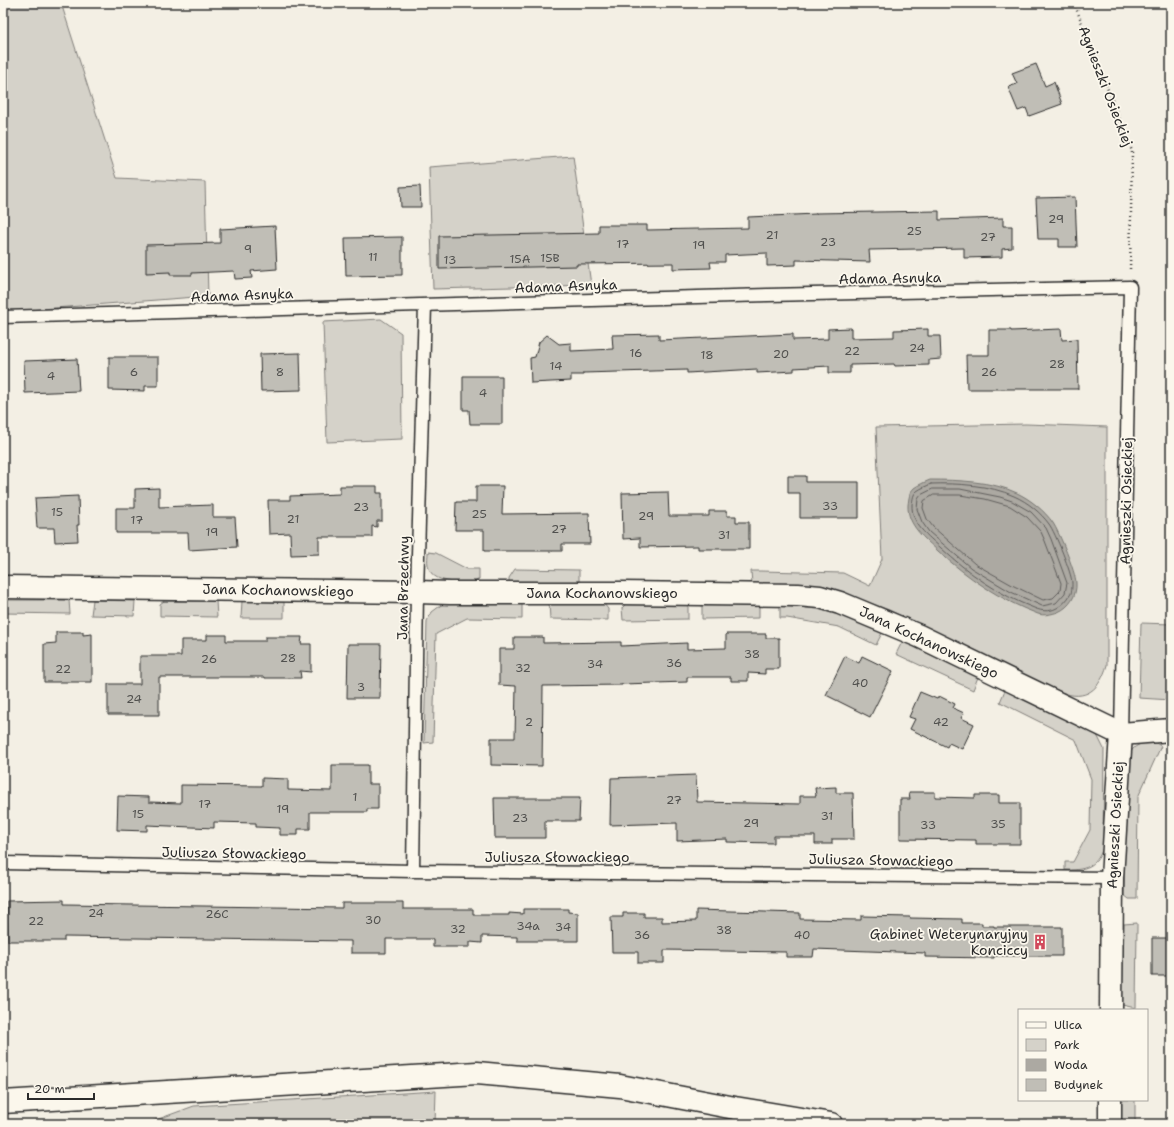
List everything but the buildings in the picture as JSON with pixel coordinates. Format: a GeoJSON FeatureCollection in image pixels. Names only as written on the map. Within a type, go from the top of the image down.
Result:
{"type":"FeatureCollection","features":[{"type":"Feature","properties":{"kind":"street","name":"Jana Kochanowskiego"},"geometry":{"type":"LineString","coordinates":[[3,587],[450,593],[687,593],[798,595],[820,597],[840,603],[920,636],[1121,734]]}},
{"type":"Feature","properties":{"kind":"street"},"geometry":{"type":"LineString","coordinates":[[1121,734],[1171,730]]}},
{"type":"Feature","properties":{"kind":"street","name":"Agnieszki Osieckiej"},"geometry":{"type":"LineString","coordinates":[[1111,1009],[1112,878],[1121,734]]}},
{"type":"Feature","properties":{"kind":"street"},"geometry":{"type":"LineString","coordinates":[[3,1102],[477,1073],[620,1086],[735,1108],[831,1124]]}},
{"type":"Feature","properties":{"kind":"street"},"geometry":{"type":"LineString","coordinates":[[1110,1101],[1110,1124]]}},
{"type":"Feature","properties":{"kind":"lane","name":"Adama Asnyka"},"geometry":{"type":"LineString","coordinates":[[3,317],[783,295],[1130,287]]}},
{"type":"Feature","properties":{"kind":"lane","name":"Agnieszki Osieckiej"},"geometry":{"type":"LineString","coordinates":[[1121,734],[1130,287]]}},
{"type":"Feature","properties":{"kind":"lane","name":"Jana Brzechwy"},"geometry":{"type":"LineString","coordinates":[[413,871],[417,592],[425,305]]}},
{"type":"Feature","properties":{"kind":"lane","name":"Juliusza Słowackiego"},"geometry":{"type":"LineString","coordinates":[[3,863],[413,871],[1112,878]]}},
{"type":"Feature","properties":{"kind":"path","name":"Agnieszki Osieckiej"},"geometry":{"type":"LineString","coordinates":[[1074,3],[1132,152],[1130,287]]}},
{"type":"Feature","properties":{"kind":"green space"},"geometry":{"type":"Polygon","coordinates":[[[3,3],[61,3],[117,178],[205,182],[208,296],[3,312],[3,3]]]}},
{"type":"Feature","properties":{"kind":"green space"},"geometry":{"type":"Polygon","coordinates":[[[573,156],[591,285],[433,289],[429,167],[573,156]]]}},
{"type":"Feature","properties":{"kind":"green space"},"geometry":{"type":"Polygon","coordinates":[[[381,319],[401,333],[402,439],[327,442],[323,322],[381,319]]]}},
{"type":"Feature","properties":{"kind":"green space"},"geometry":{"type":"Polygon","coordinates":[[[1026,424],[1107,427],[1107,665],[1100,681],[1091,691],[1078,695],[1070,695],[1061,692],[889,610],[835,590],[820,586],[752,584],[751,571],[761,571],[843,573],[870,586],[882,559],[876,427],[1026,424]]]}},
{"type":"Feature","properties":{"kind":"green space"},"geometry":{"type":"Polygon","coordinates":[[[428,552],[436,553],[467,569],[479,569],[479,579],[475,582],[455,582],[440,579],[430,571],[428,565],[428,552]]]}},
{"type":"Feature","properties":{"kind":"green space"},"geometry":{"type":"Polygon","coordinates":[[[515,569],[579,570],[579,582],[509,582],[509,578],[515,569]]]}},
{"type":"Feature","properties":{"kind":"green space"},"geometry":{"type":"Polygon","coordinates":[[[3,600],[69,600],[70,614],[3,613],[3,600]]]}},
{"type":"Feature","properties":{"kind":"green space"},"geometry":{"type":"Polygon","coordinates":[[[93,600],[135,601],[134,616],[91,615],[93,600]]]}},
{"type":"Feature","properties":{"kind":"green space"},"geometry":{"type":"Polygon","coordinates":[[[164,601],[216,601],[217,617],[160,616],[160,604],[164,601]]]}},
{"type":"Feature","properties":{"kind":"green space"},"geometry":{"type":"Polygon","coordinates":[[[242,601],[284,602],[284,618],[241,618],[242,601]]]}},
{"type":"Feature","properties":{"kind":"green space"},"geometry":{"type":"Polygon","coordinates":[[[444,603],[522,603],[522,619],[467,618],[436,634],[433,742],[424,743],[427,621],[432,612],[444,603]]]}},
{"type":"Feature","properties":{"kind":"green space"},"geometry":{"type":"Polygon","coordinates":[[[549,603],[604,604],[608,609],[608,620],[550,619],[549,603]]]}},
{"type":"Feature","properties":{"kind":"green space"},"geometry":{"type":"Polygon","coordinates":[[[626,604],[688,605],[688,619],[623,620],[622,608],[626,604]]]}},
{"type":"Feature","properties":{"kind":"green space"},"geometry":{"type":"Polygon","coordinates":[[[702,605],[759,605],[759,618],[702,619],[702,605]]]}},
{"type":"Feature","properties":{"kind":"green space"},"geometry":{"type":"Polygon","coordinates":[[[780,606],[825,609],[883,631],[876,645],[839,627],[780,618],[780,606]]]}},
{"type":"Feature","properties":{"kind":"green space"},"geometry":{"type":"Polygon","coordinates":[[[1141,623],[1171,624],[1171,700],[1139,698],[1141,623]]]}},
{"type":"Feature","properties":{"kind":"green space"},"geometry":{"type":"Polygon","coordinates":[[[903,640],[978,677],[973,690],[896,654],[903,640]]]}},
{"type":"Feature","properties":{"kind":"green space"},"geometry":{"type":"Polygon","coordinates":[[[1005,690],[1092,731],[1098,737],[1104,749],[1103,847],[1097,859],[1089,866],[1065,870],[1065,862],[1073,862],[1090,830],[1091,779],[1076,740],[1000,702],[1005,690]]]}},
{"type":"Feature","properties":{"kind":"green space"},"geometry":{"type":"Polygon","coordinates":[[[1152,741],[1161,746],[1138,797],[1137,899],[1129,899],[1124,895],[1126,766],[1129,755],[1134,748],[1152,741]]]}},
{"type":"Feature","properties":{"kind":"green space"},"geometry":{"type":"Polygon","coordinates":[[[1137,923],[1136,1008],[1122,1005],[1124,924],[1137,923]]]}},
{"type":"Feature","properties":{"kind":"green space"},"geometry":{"type":"Polygon","coordinates":[[[436,1091],[435,1124],[153,1124],[153,1121],[194,1106],[436,1091]]]}},
{"type":"Feature","properties":{"kind":"green space"},"geometry":{"type":"Polygon","coordinates":[[[1121,1101],[1135,1101],[1135,1120],[1141,1124],[1121,1124],[1121,1101]]]}},
{"type":"Feature","properties":{"kind":"water"},"geometry":{"type":"Polygon","coordinates":[[[930,480],[963,481],[997,486],[1017,493],[1042,510],[1056,528],[1073,571],[1076,587],[1074,596],[1069,604],[1058,612],[1040,615],[1011,602],[985,587],[938,551],[918,531],[910,519],[908,512],[909,498],[912,490],[930,480]]]}},
{"type":"Feature","properties":{"kind":"place","name":"Gabinet Weterynaryjny Konciccy"},"geometry":{"type":"Point","coordinates":[1040,942]}}]}
